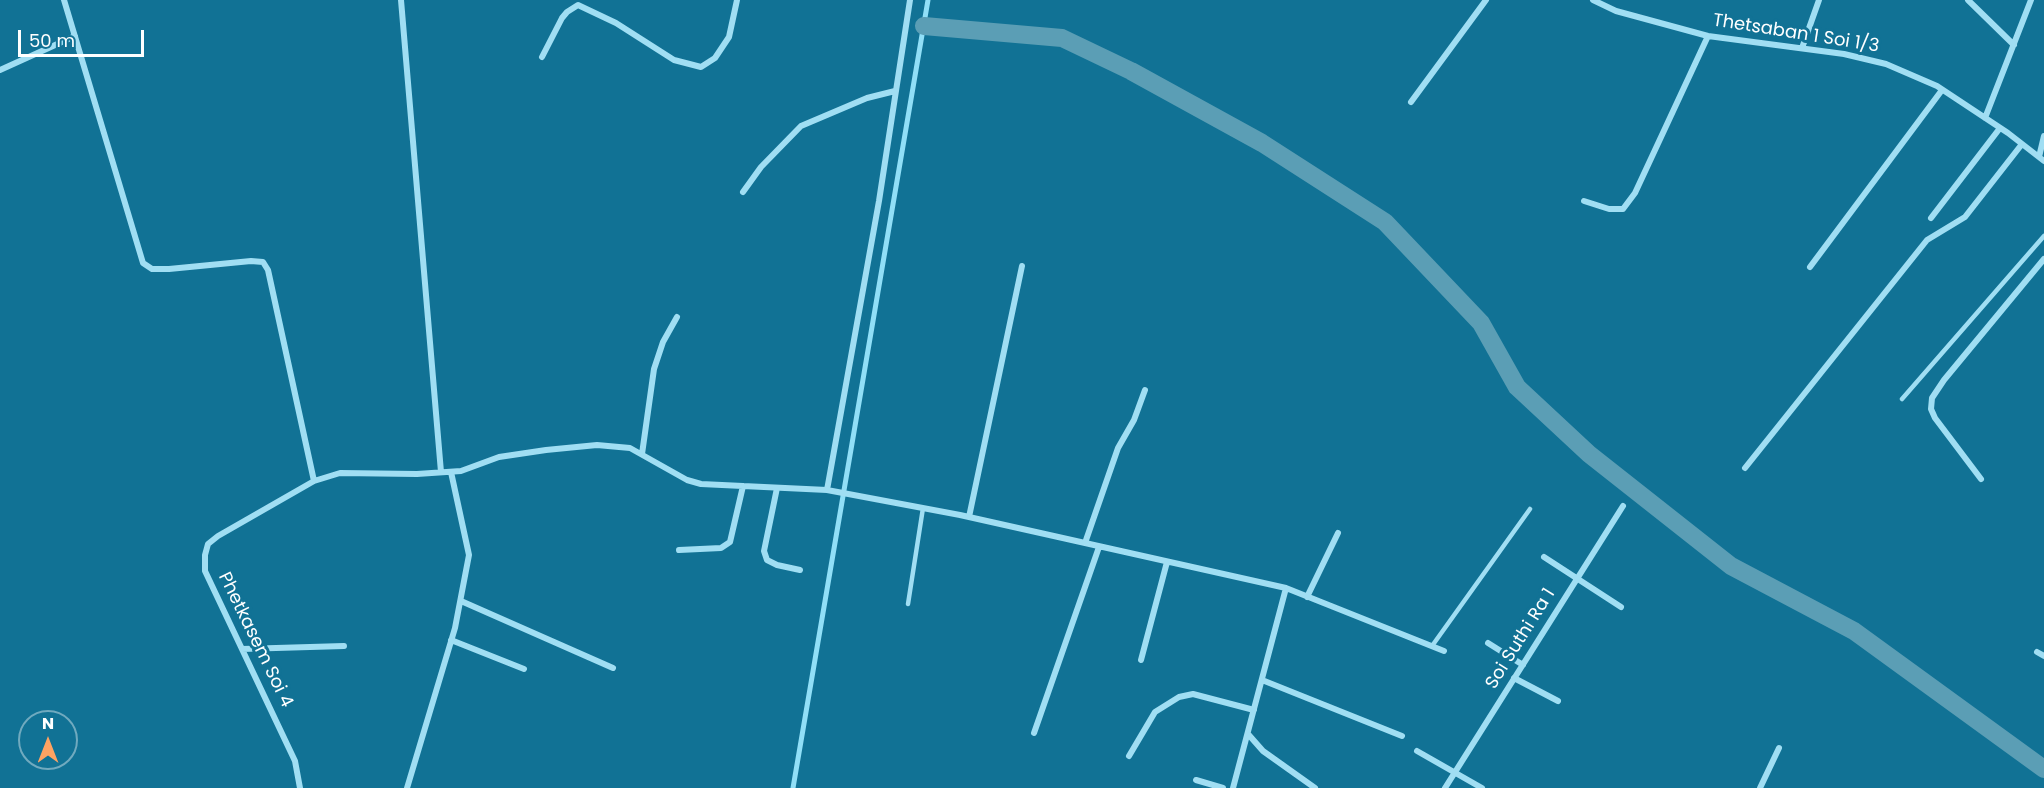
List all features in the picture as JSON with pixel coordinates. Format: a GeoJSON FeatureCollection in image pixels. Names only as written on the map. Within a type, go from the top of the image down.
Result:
{"type":"FeatureCollection","features":[{"type":"Feature","properties":{"kind":"street"},"geometry":{"type":"LineString","coordinates":[[64,0],[108,155],[142,263],[152,269],[169,269],[251,261],[263,262],[268,270],[314,481]]}},
{"type":"Feature","properties":{"kind":"street"},"geometry":{"type":"LineString","coordinates":[[401,0],[441,472]]}},
{"type":"Feature","properties":{"kind":"street"},"geometry":{"type":"LineString","coordinates":[[542,57],[562,18],[578,5],[616,23],[674,60],[701,67],[715,58],[729,37],[737,0]]}},
{"type":"Feature","properties":{"kind":"street"},"geometry":{"type":"LineString","coordinates":[[829,490],[877,212],[910,0]]}},
{"type":"Feature","properties":{"kind":"street"},"geometry":{"type":"LineString","coordinates":[[1411,102],[1486,0]]}},
{"type":"Feature","properties":{"kind":"street","name":"Thetsaban 1 Soi 1/3"},"geometry":{"type":"LineString","coordinates":[[1593,0],[1616,11],[1708,36],[1844,54],[1886,64],[1942,90],[2000,128],[2041,159]]}},
{"type":"Feature","properties":{"kind":"street"},"geometry":{"type":"LineString","coordinates":[[1802,48],[1820,0]]}},
{"type":"Feature","properties":{"kind":"street"},"geometry":{"type":"LineString","coordinates":[[1968,0],[2014,45]]}},
{"type":"Feature","properties":{"kind":"street"},"geometry":{"type":"LineString","coordinates":[[1985,118],[2031,0]]}},
{"type":"Feature","properties":{"kind":"street"},"geometry":{"type":"LineString","coordinates":[[0,70],[75,36]]}},
{"type":"Feature","properties":{"kind":"street"},"geometry":{"type":"LineString","coordinates":[[1584,201],[1609,209],[1623,209],[1635,193],[1708,36]]}},
{"type":"Feature","properties":{"kind":"street"},"geometry":{"type":"LineString","coordinates":[[1810,267],[1942,90]]}},
{"type":"Feature","properties":{"kind":"street"},"geometry":{"type":"LineString","coordinates":[[743,192],[761,167],[801,126],[858,102],[895,91]]}},
{"type":"Feature","properties":{"kind":"street"},"geometry":{"type":"LineString","coordinates":[[1931,218],[2000,128]]}},
{"type":"Feature","properties":{"kind":"street"},"geometry":{"type":"LineString","coordinates":[[2041,159],[2044,136]]}},
{"type":"Feature","properties":{"kind":"street"},"geometry":{"type":"LineString","coordinates":[[1745,468],[1927,240],[1965,217],[2022,144]]}},
{"type":"Feature","properties":{"kind":"street"},"geometry":{"type":"LineString","coordinates":[[1981,479],[1935,418],[1931,409],[1932,398],[1944,380],[2044,259]]}},
{"type":"Feature","properties":{"kind":"street"},"geometry":{"type":"LineString","coordinates":[[969,517],[1022,266]]}},
{"type":"Feature","properties":{"kind":"street"},"geometry":{"type":"LineString","coordinates":[[642,453],[654,369],[663,342],[677,317]]}},
{"type":"Feature","properties":{"kind":"street"},"geometry":{"type":"LineString","coordinates":[[1085,543],[1118,448],[1134,420],[1145,390]]}},
{"type":"Feature","properties":{"kind":"street","name":"Phetkasem Soi 4"},"geometry":{"type":"LineString","coordinates":[[300,788],[296,761],[205,571],[205,555],[208,544],[314,481],[340,473],[451,472],[461,471],[499,457],[546,450],[597,445],[630,448],[687,480],[701,484],[829,490],[969,517],[1286,588],[1444,651]]}},
{"type":"Feature","properties":{"kind":"street"},"geometry":{"type":"LineString","coordinates":[[407,788],[451,640],[469,555],[451,472]]}},
{"type":"Feature","properties":{"kind":"street"},"geometry":{"type":"LineString","coordinates":[[679,550],[721,548],[730,542],[743,486]]}},
{"type":"Feature","properties":{"kind":"street"},"geometry":{"type":"LineString","coordinates":[[777,488],[764,551],[767,560],[777,565],[800,570]]}},
{"type":"Feature","properties":{"kind":"street","name":"Soi Suthi Ra 1"},"geometry":{"type":"LineString","coordinates":[[1445,788],[1623,506]]}},
{"type":"Feature","properties":{"kind":"street"},"geometry":{"type":"LineString","coordinates":[[1307,597],[1338,533]]}},
{"type":"Feature","properties":{"kind":"street"},"geometry":{"type":"LineString","coordinates":[[1034,733],[1099,547]]}},
{"type":"Feature","properties":{"kind":"street"},"geometry":{"type":"LineString","coordinates":[[1544,557],[1621,607]]}},
{"type":"Feature","properties":{"kind":"street"},"geometry":{"type":"LineString","coordinates":[[1141,660],[1167,562]]}},
{"type":"Feature","properties":{"kind":"street"},"geometry":{"type":"LineString","coordinates":[[1233,788],[1286,588]]}},
{"type":"Feature","properties":{"kind":"street"},"geometry":{"type":"LineString","coordinates":[[461,601],[614,668]]}},
{"type":"Feature","properties":{"kind":"street"},"geometry":{"type":"LineString","coordinates":[[451,640],[524,669]]}},
{"type":"Feature","properties":{"kind":"street"},"geometry":{"type":"LineString","coordinates":[[1488,643],[1523,665]]}},
{"type":"Feature","properties":{"kind":"street"},"geometry":{"type":"LineString","coordinates":[[242,648],[344,646]]}},
{"type":"Feature","properties":{"kind":"street"},"geometry":{"type":"LineString","coordinates":[[2037,652],[2044,656]]}},
{"type":"Feature","properties":{"kind":"street"},"geometry":{"type":"LineString","coordinates":[[1514,678],[1558,701]]}},
{"type":"Feature","properties":{"kind":"street"},"geometry":{"type":"LineString","coordinates":[[1262,680],[1402,736]]}},
{"type":"Feature","properties":{"kind":"street"},"geometry":{"type":"LineString","coordinates":[[1129,756],[1155,712],[1179,697],[1193,694],[1254,710]]}},
{"type":"Feature","properties":{"kind":"street"},"geometry":{"type":"LineString","coordinates":[[1248,734],[1263,751],[1315,788]]}},
{"type":"Feature","properties":{"kind":"street"},"geometry":{"type":"LineString","coordinates":[[1760,788],[1779,748]]}},
{"type":"Feature","properties":{"kind":"street"},"geometry":{"type":"LineString","coordinates":[[1418,751],[1482,788]]}},
{"type":"Feature","properties":{"kind":"street"},"geometry":{"type":"LineString","coordinates":[[1196,780],[1223,788]]}},
{"type":"Feature","properties":{"kind":"lane"},"geometry":{"type":"LineString","coordinates":[[1902,399],[2044,236]]}},
{"type":"Feature","properties":{"kind":"lane"},"geometry":{"type":"LineString","coordinates":[[908,604],[922,508]]}},
{"type":"Feature","properties":{"kind":"lane"},"geometry":{"type":"LineString","coordinates":[[1432,646],[1530,508]]}},
{"type":"Feature","properties":{"kind":"waterway"},"geometry":{"type":"LineString","coordinates":[[793,788],[928,0]]}},
{"type":"Feature","properties":{"kind":"waterway"},"geometry":{"type":"LineString","coordinates":[[924,26],[1062,38],[1131,71],[1262,143],[1385,222],[1481,323],[1517,387],[1589,454],[1731,566],[1854,631],[2044,769]]}}]}
